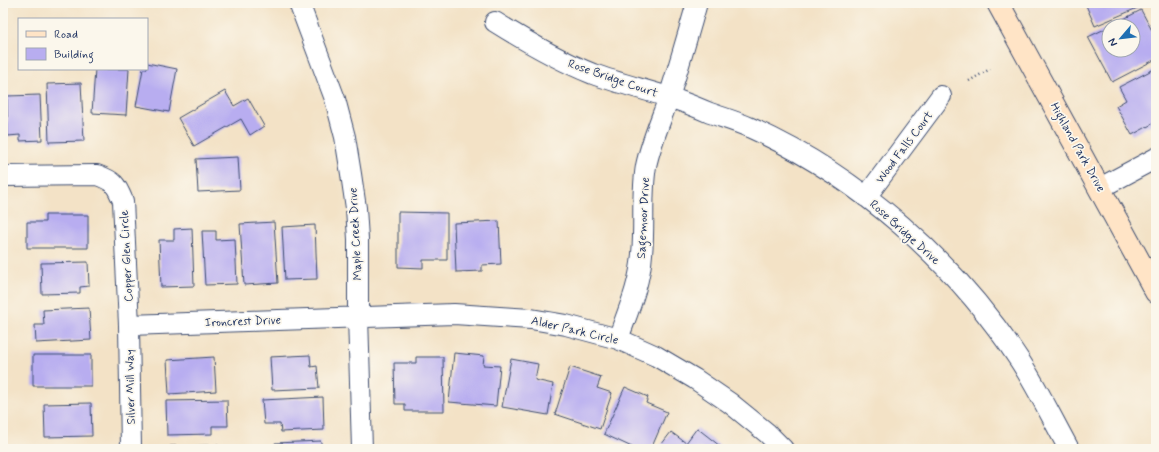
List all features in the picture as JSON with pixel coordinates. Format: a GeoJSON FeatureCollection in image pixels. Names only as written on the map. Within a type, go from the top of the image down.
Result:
{"type":"FeatureCollection","features":[{"type":"Feature","properties":{"kind":"street","name":"Maple Creek Drive"},"geometry":{"type":"LineString","coordinates":[[300,3],[335,99],[345,137],[356,208],[358,239],[358,316],[362,449]]}},
{"type":"Feature","properties":{"kind":"street","name":"Sagemoor Drive"},"geometry":{"type":"LineString","coordinates":[[618,339],[638,278],[642,254],[642,192],[647,165],[697,3]]}},
{"type":"Feature","properties":{"kind":"street","name":"Highland Park Drive"},"geometry":{"type":"LineString","coordinates":[[998,3],[1156,292]]}},
{"type":"Feature","properties":{"kind":"street","name":"Rose Bridge Court"},"geometry":{"type":"LineString","coordinates":[[495,22],[534,46],[559,59],[594,74],[669,97]]}},
{"type":"Feature","properties":{"kind":"street","name":"Wood Falls Court"},"geometry":{"type":"LineString","coordinates":[[866,197],[941,96]]}},
{"type":"Feature","properties":{"kind":"street","name":"Rose Bridge Drive"},"geometry":{"type":"LineString","coordinates":[[669,97],[751,128],[790,148],[831,172],[866,197],[885,211],[924,245],[987,316],[1020,362],[1069,449]]}},
{"type":"Feature","properties":{"kind":"street"},"geometry":{"type":"LineString","coordinates":[[1100,188],[1156,158]]}},
{"type":"Feature","properties":{"kind":"street","name":"Copper Glen Circle"},"geometry":{"type":"LineString","coordinates":[[3,176],[85,174],[97,175],[110,180],[118,190],[123,201],[129,325]]}},
{"type":"Feature","properties":{"kind":"street","name":"Alder Park Circle"},"geometry":{"type":"LineString","coordinates":[[358,316],[454,314],[531,319],[566,325],[618,339],[656,356],[707,387],[749,418],[767,433],[782,449]]}},
{"type":"Feature","properties":{"kind":"street","name":"Ironcrest Drive"},"geometry":{"type":"LineString","coordinates":[[129,325],[358,316]]}},
{"type":"Feature","properties":{"kind":"street","name":"Silver Mill Way"},"geometry":{"type":"LineString","coordinates":[[129,325],[131,449]]}},
{"type":"Feature","properties":{"kind":"path"},"geometry":{"type":"LineString","coordinates":[[969,81],[990,69]]}},
{"type":"Feature","properties":{"kind":"building"},"geometry":{"type":"Polygon","coordinates":[[[1085,3],[1141,3],[1142,6],[1114,18],[1101,18],[1101,23],[1095,26],[1085,3]]]}},
{"type":"Feature","properties":{"kind":"building"},"geometry":{"type":"Polygon","coordinates":[[[1141,10],[1156,38],[1156,59],[1112,82],[1088,37],[1101,31],[1101,58],[1141,58],[1141,18],[1126,18],[1141,10]]]}},
{"type":"Feature","properties":{"kind":"building"},"geometry":{"type":"Polygon","coordinates":[[[148,63],[177,69],[169,112],[136,106],[143,70],[148,70],[148,63]]]}},
{"type":"Feature","properties":{"kind":"building"},"geometry":{"type":"Polygon","coordinates":[[[1156,68],[1156,122],[1132,135],[1116,106],[1126,100],[1119,87],[1156,68]]]}},
{"type":"Feature","properties":{"kind":"building"},"geometry":{"type":"Polygon","coordinates":[[[95,70],[129,70],[126,115],[92,113],[95,70]]]}},
{"type":"Feature","properties":{"kind":"building"},"geometry":{"type":"Polygon","coordinates":[[[81,83],[84,141],[49,142],[47,84],[81,83]]]}},
{"type":"Feature","properties":{"kind":"building"},"geometry":{"type":"Polygon","coordinates":[[[225,91],[234,106],[248,98],[264,126],[250,135],[241,119],[194,146],[178,118],[225,91]]]}},
{"type":"Feature","properties":{"kind":"building"},"geometry":{"type":"Polygon","coordinates":[[[40,95],[42,140],[20,141],[20,135],[8,136],[7,96],[40,95]]]}},
{"type":"Feature","properties":{"kind":"building"},"geometry":{"type":"Polygon","coordinates":[[[238,157],[240,190],[198,192],[196,159],[238,157]]]}},
{"type":"Feature","properties":{"kind":"building"},"geometry":{"type":"Polygon","coordinates":[[[398,212],[447,213],[447,260],[423,260],[423,268],[398,267],[398,212]]]}},
{"type":"Feature","properties":{"kind":"building"},"geometry":{"type":"Polygon","coordinates":[[[45,215],[88,215],[88,248],[27,248],[27,222],[45,222],[45,215]]]}},
{"type":"Feature","properties":{"kind":"building"},"geometry":{"type":"Polygon","coordinates":[[[499,221],[501,264],[482,265],[482,271],[456,272],[454,223],[499,221]]]}},
{"type":"Feature","properties":{"kind":"building"},"geometry":{"type":"Polygon","coordinates":[[[274,222],[278,283],[244,285],[240,224],[274,222]]]}},
{"type":"Feature","properties":{"kind":"building"},"geometry":{"type":"Polygon","coordinates":[[[315,225],[317,279],[285,280],[282,227],[315,225]]]}},
{"type":"Feature","properties":{"kind":"building"},"geometry":{"type":"Polygon","coordinates":[[[192,228],[194,286],[161,287],[159,240],[174,240],[174,229],[192,228]]]}},
{"type":"Feature","properties":{"kind":"building"},"geometry":{"type":"Polygon","coordinates":[[[202,231],[216,231],[216,240],[235,239],[237,284],[205,285],[202,231]]]}},
{"type":"Feature","properties":{"kind":"building"},"geometry":{"type":"Polygon","coordinates":[[[88,262],[89,286],[80,287],[80,293],[42,294],[41,263],[88,262]]]}},
{"type":"Feature","properties":{"kind":"building"},"geometry":{"type":"Polygon","coordinates":[[[89,308],[91,340],[36,343],[35,325],[44,325],[43,310],[89,308]]]}},
{"type":"Feature","properties":{"kind":"building"},"geometry":{"type":"Polygon","coordinates":[[[454,353],[484,356],[483,365],[500,366],[496,406],[449,402],[454,353]]]}},
{"type":"Feature","properties":{"kind":"building"},"geometry":{"type":"Polygon","coordinates":[[[33,355],[91,355],[91,386],[33,386],[33,355]]]}},
{"type":"Feature","properties":{"kind":"building"},"geometry":{"type":"Polygon","coordinates":[[[310,355],[311,367],[317,366],[319,388],[272,390],[270,357],[310,355]]]}},
{"type":"Feature","properties":{"kind":"building"},"geometry":{"type":"Polygon","coordinates":[[[214,357],[216,391],[169,394],[167,360],[214,357]]]}},
{"type":"Feature","properties":{"kind":"building"},"geometry":{"type":"Polygon","coordinates":[[[416,357],[443,357],[444,411],[405,411],[405,404],[395,404],[394,363],[416,363],[416,357]]]}},
{"type":"Feature","properties":{"kind":"building"},"geometry":{"type":"Polygon","coordinates":[[[511,359],[538,364],[535,380],[553,384],[548,415],[502,407],[511,359]]]}},
{"type":"Feature","properties":{"kind":"building"},"geometry":{"type":"Polygon","coordinates":[[[570,367],[601,377],[597,388],[612,393],[600,429],[555,414],[570,367]]]}},
{"type":"Feature","properties":{"kind":"building"},"geometry":{"type":"Polygon","coordinates":[[[625,387],[648,397],[646,403],[667,412],[651,449],[636,449],[604,434],[625,387]]]}},
{"type":"Feature","properties":{"kind":"building"},"geometry":{"type":"Polygon","coordinates":[[[323,397],[324,430],[281,432],[280,424],[264,424],[262,400],[323,397]]]}},
{"type":"Feature","properties":{"kind":"building"},"geometry":{"type":"Polygon","coordinates":[[[227,400],[228,426],[212,426],[212,434],[167,435],[166,401],[227,400]]]}},
{"type":"Feature","properties":{"kind":"building"},"geometry":{"type":"Polygon","coordinates":[[[91,403],[92,436],[45,437],[44,404],[91,403]]]}},
{"type":"Feature","properties":{"kind":"building"},"geometry":{"type":"Polygon","coordinates":[[[697,428],[720,446],[717,449],[658,449],[671,432],[686,443],[697,428]]]}},
{"type":"Feature","properties":{"kind":"building"},"geometry":{"type":"Polygon","coordinates":[[[321,441],[321,449],[275,449],[275,443],[321,441]]]}},
{"type":"Feature","properties":{"kind":"building"},"geometry":{"type":"Polygon","coordinates":[[[218,445],[219,449],[171,449],[170,446],[218,445]]]}}]}
